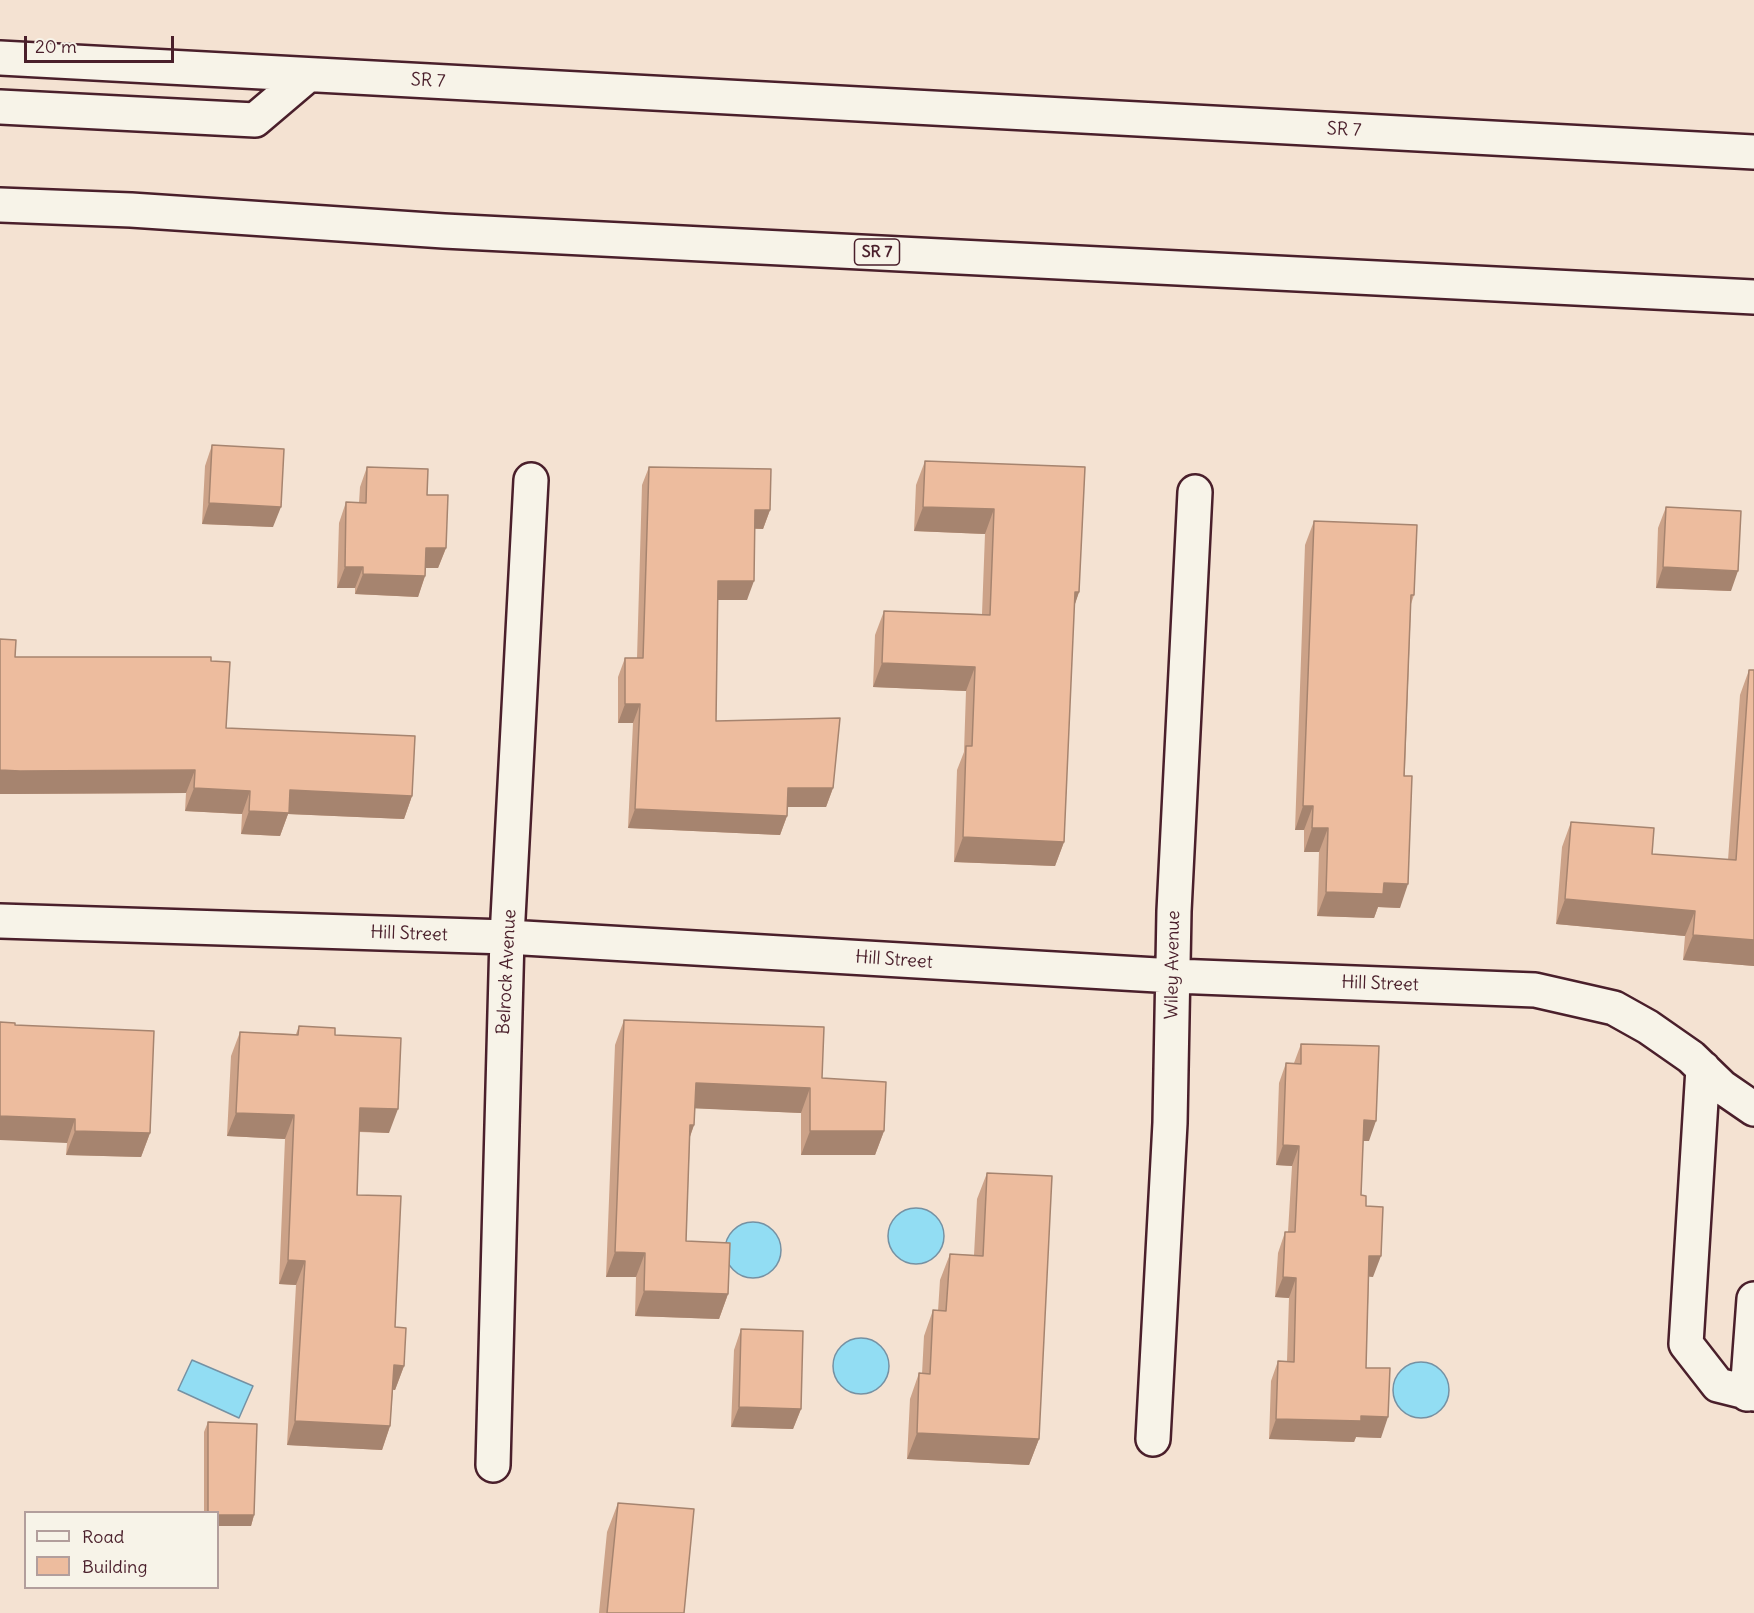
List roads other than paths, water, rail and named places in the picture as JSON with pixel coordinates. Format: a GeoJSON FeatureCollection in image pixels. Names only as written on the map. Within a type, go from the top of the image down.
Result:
{"type":"FeatureCollection","features":[{"type":"Feature","properties":{"kind":"main road","name":"SR 7"},"geometry":{"type":"LineString","coordinates":[[0,58],[1754,152]]}},
{"type":"Feature","properties":{"kind":"main road"},"geometry":{"type":"LineString","coordinates":[[0,107],[255,120],[308,75]]}},
{"type":"Feature","properties":{"kind":"main road","name":"SR 7"},"geometry":{"type":"LineString","coordinates":[[0,205],[131,210],[444,231],[1754,297]]}},
{"type":"Feature","properties":{"kind":"main road","name":"Belrock Avenue"},"geometry":{"type":"LineString","coordinates":[[493,1465],[507,937],[531,480]]}},
{"type":"Feature","properties":{"kind":"main road","name":"Wiley Avenue"},"geometry":{"type":"LineString","coordinates":[[1153,1438],[1170,1123],[1174,911],[1195,492]]}},
{"type":"Feature","properties":{"kind":"main road","name":"Hill Street"},"geometry":{"type":"LineString","coordinates":[[0,921],[507,937],[1174,976],[1535,990],[1614,1008],[1648,1027],[1703,1068],[1722,1086],[1754,1108]]}},
{"type":"Feature","properties":{"kind":"main road"},"geometry":{"type":"LineString","coordinates":[[1703,1068],[1686,1344],[1718,1384],[1750,1394],[1754,1299]]}},
{"type":"Feature","properties":{"kind":"water"},"geometry":{"type":"Polygon","coordinates":[[[910,1208],[922,1208],[932,1212],[940,1220],[944,1236],[940,1252],[932,1260],[922,1264],[910,1264],[900,1260],[892,1252],[888,1242],[888,1230],[892,1220],[900,1212],[910,1208]]]}},
{"type":"Feature","properties":{"kind":"water"},"geometry":{"type":"Polygon","coordinates":[[[747,1222],[759,1222],[769,1226],[777,1234],[781,1250],[777,1266],[769,1274],[759,1278],[747,1278],[737,1274],[729,1266],[725,1256],[725,1244],[729,1234],[737,1226],[747,1222]]]}},
{"type":"Feature","properties":{"kind":"water"},"geometry":{"type":"Polygon","coordinates":[[[855,1338],[867,1338],[877,1342],[885,1350],[889,1366],[885,1382],[877,1390],[867,1394],[855,1394],[845,1390],[837,1382],[833,1372],[833,1360],[837,1350],[845,1342],[855,1338]]]}},
{"type":"Feature","properties":{"kind":"water"},"geometry":{"type":"Polygon","coordinates":[[[192,1360],[253,1386],[239,1418],[178,1390],[192,1360]]]}},
{"type":"Feature","properties":{"kind":"water"},"geometry":{"type":"Polygon","coordinates":[[[1415,1362],[1427,1362],[1437,1366],[1445,1374],[1449,1390],[1445,1406],[1437,1414],[1427,1418],[1415,1418],[1405,1414],[1397,1406],[1393,1396],[1393,1384],[1397,1374],[1405,1366],[1415,1362]]]}}]}
